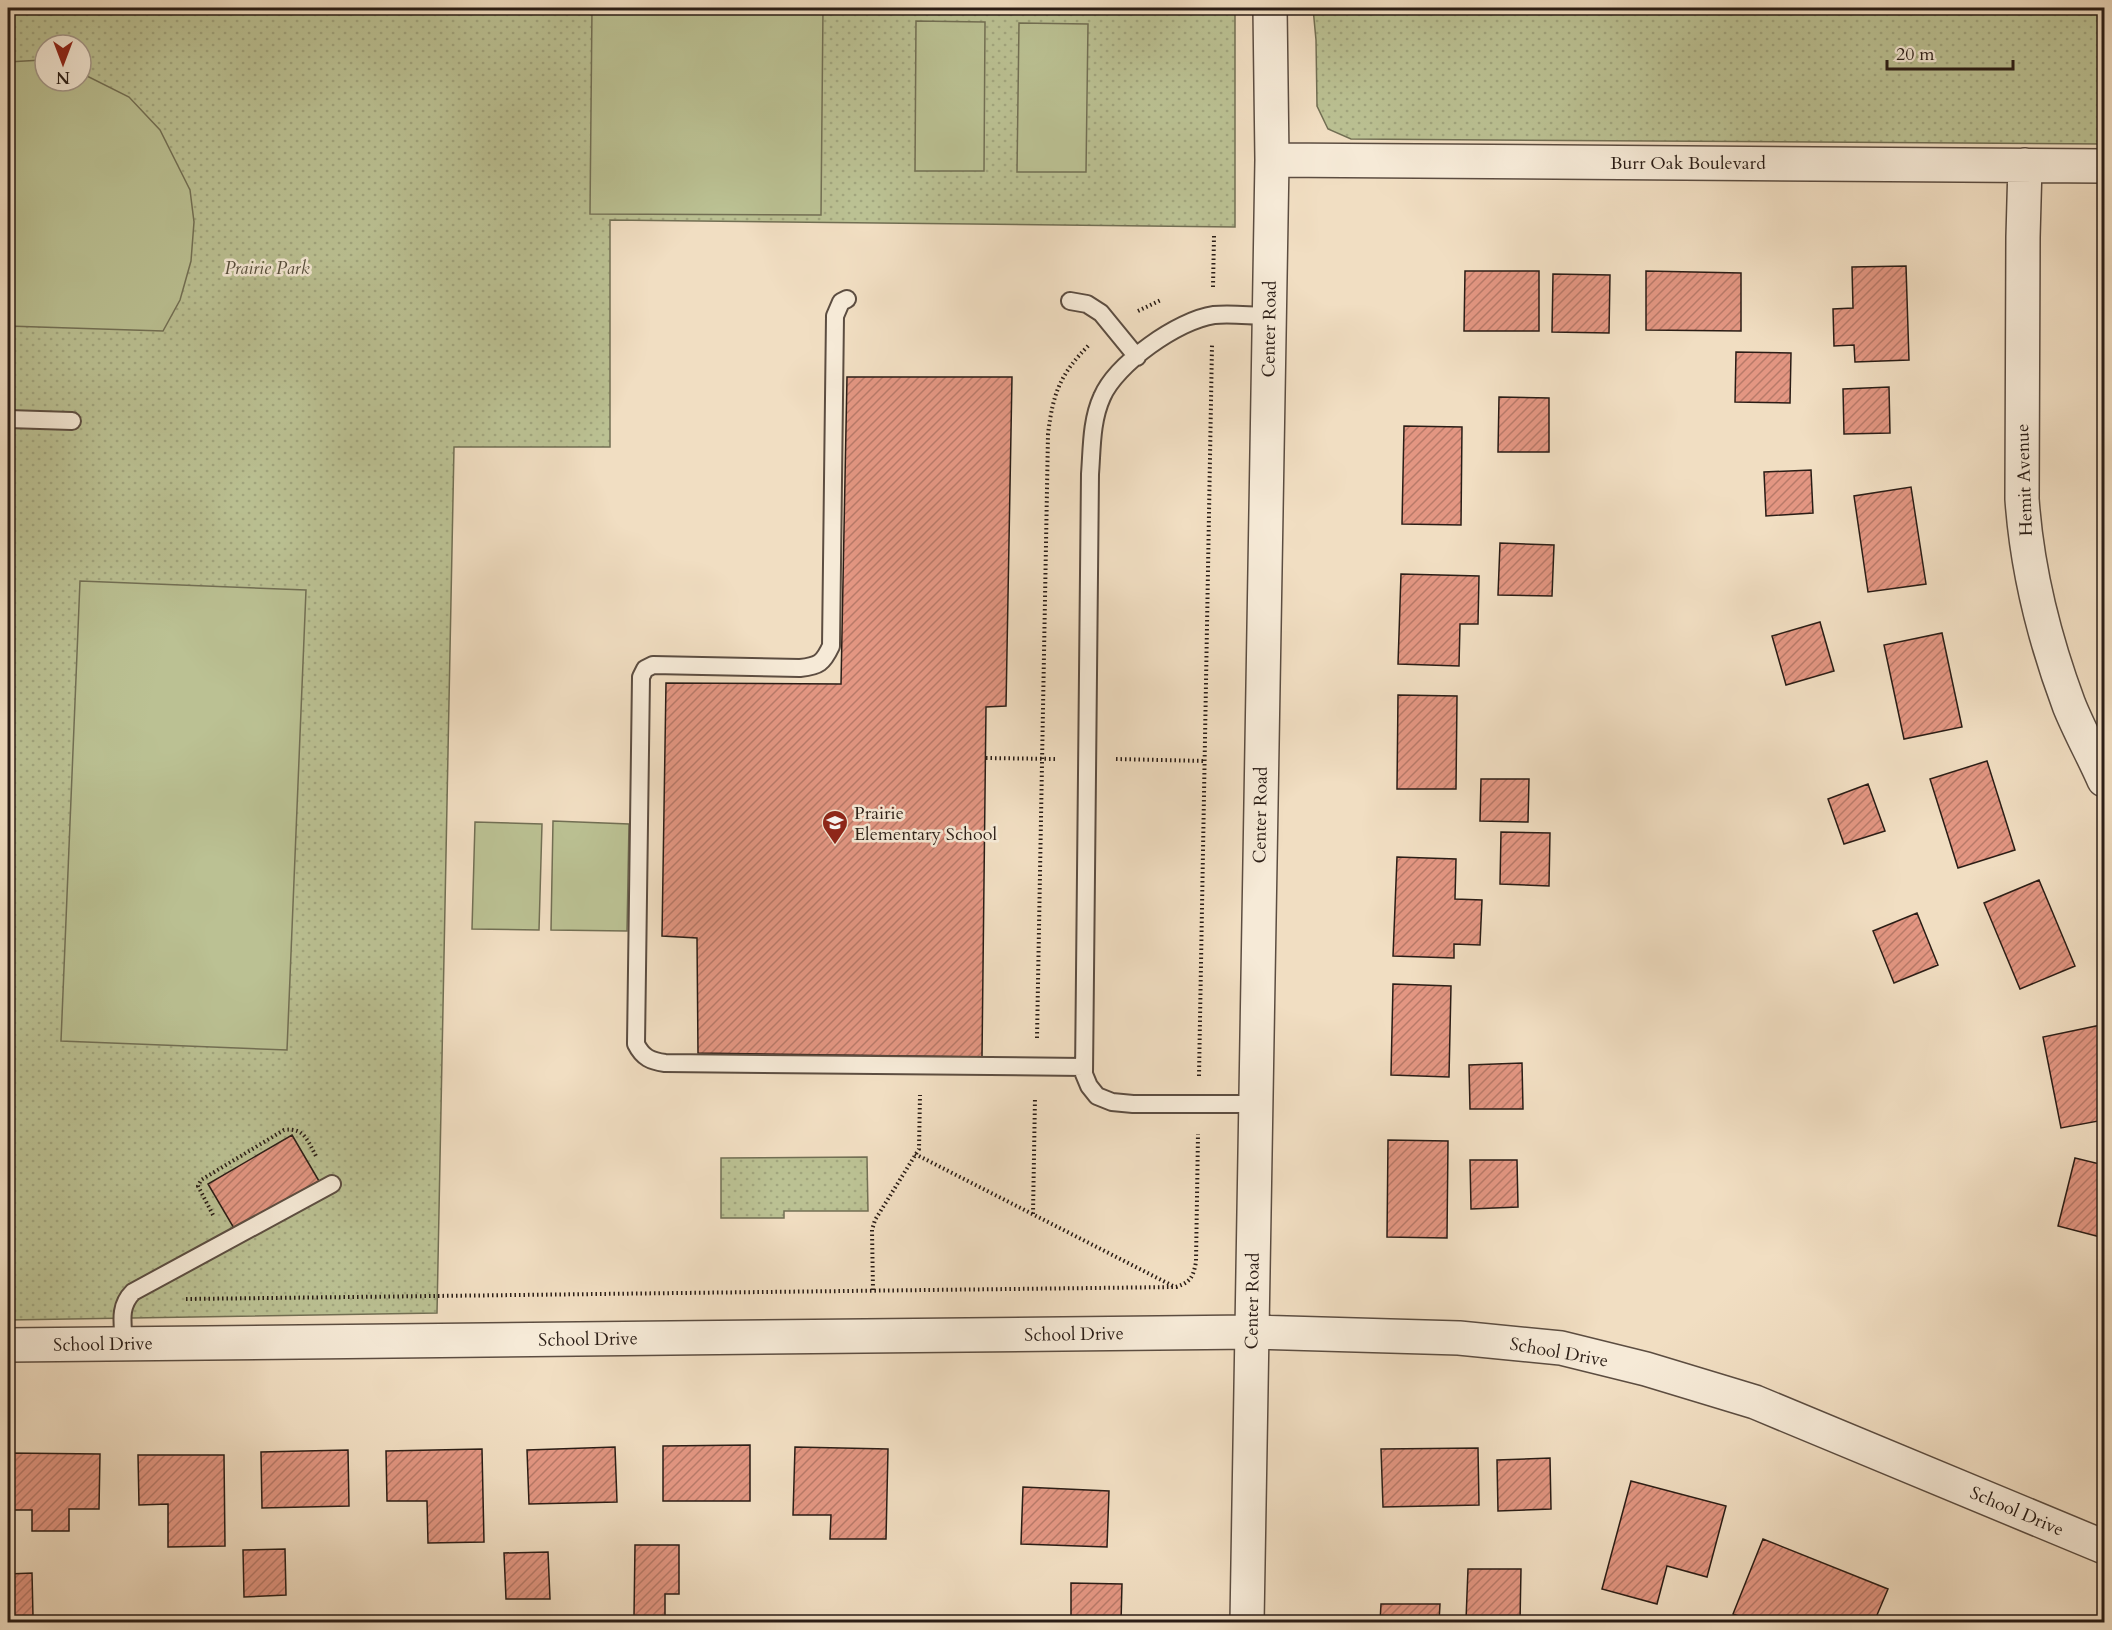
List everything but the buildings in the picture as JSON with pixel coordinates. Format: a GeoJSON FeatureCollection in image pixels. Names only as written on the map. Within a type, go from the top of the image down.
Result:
{"type":"FeatureCollection","features":[{"type":"Feature","properties":{"kind":"street","name":"Center Road"},"geometry":{"type":"LineString","coordinates":[[1247,1623],[1272,160],[1270,8]]}},
{"type":"Feature","properties":{"kind":"street","name":"Burr Oak Boulevard"},"geometry":{"type":"LineString","coordinates":[[1272,160],[2104,166]]}},
{"type":"Feature","properties":{"kind":"street","name":"Hemit Avenue"},"geometry":{"type":"LineString","coordinates":[[2025,165],[2022,487],[2025,540],[2042,626],[2070,706],[2104,780]]}},
{"type":"Feature","properties":{"kind":"street","name":"School Drive"},"geometry":{"type":"LineString","coordinates":[[8,1346],[1252,1332],[1459,1338],[1561,1348],[1646,1369],[1755,1402],[2104,1547]]}},
{"type":"Feature","properties":{"kind":"lane"},"geometry":{"type":"LineString","coordinates":[[847,299],[841,302],[835,316],[831,646],[825,660],[814,666],[800,668],[653,665],[645,669],[641,677],[636,1044],[641,1053],[651,1060],[666,1063],[1084,1067]]}},
{"type":"Feature","properties":{"kind":"lane"},"geometry":{"type":"LineString","coordinates":[[1070,302],[1087,304],[1101,313],[1137,357]]}},
{"type":"Feature","properties":{"kind":"lane"},"geometry":{"type":"LineString","coordinates":[[1256,1104],[1112,1102],[1096,1096],[1089,1086],[1084,1074],[1085,819],[1092,443],[1095,417],[1102,395],[1137,357],[1176,327],[1212,315],[1269,316]]}},
{"type":"Feature","properties":{"kind":"lane"},"geometry":{"type":"LineString","coordinates":[[8,419],[72,421]]}},
{"type":"Feature","properties":{"kind":"lane"},"geometry":{"type":"LineString","coordinates":[[124,1344],[123,1310],[125,1300],[133,1293],[332,1184]]}},
{"type":"Feature","properties":{"kind":"path"},"geometry":{"type":"LineString","coordinates":[[183,1299],[1176,1287],[1192,1278],[1196,1262],[1214,236]]}},
{"type":"Feature","properties":{"kind":"path"},"geometry":{"type":"LineString","coordinates":[[873,1290],[872,1230],[875,1220],[919,1149],[920,1065]]}},
{"type":"Feature","properties":{"kind":"path"},"geometry":{"type":"LineString","coordinates":[[228,1241],[198,1186],[201,1180],[284,1130],[294,1129],[301,1132],[332,1184]]}},
{"type":"Feature","properties":{"kind":"path"},"geometry":{"type":"LineString","coordinates":[[915,1154],[1176,1287]]}},
{"type":"Feature","properties":{"kind":"green space","name":"Prairie Park"},"geometry":{"type":"Polygon","coordinates":[[[8,8],[1235,8],[1235,227],[610,220],[610,447],[454,447],[437,1313],[8,1320],[8,8]]]}},
{"type":"Feature","properties":{"kind":"green space"},"geometry":{"type":"Polygon","coordinates":[[[592,8],[823,8],[821,215],[590,214],[592,8]]]}},
{"type":"Feature","properties":{"kind":"green space"},"geometry":{"type":"Polygon","coordinates":[[[1313,8],[2104,8],[2104,144],[1351,139],[1328,129],[1317,106],[1313,8]]]}},
{"type":"Feature","properties":{"kind":"green space"},"geometry":{"type":"Polygon","coordinates":[[[916,21],[985,22],[984,171],[915,171],[916,21]]]}},
{"type":"Feature","properties":{"kind":"green space"},"geometry":{"type":"Polygon","coordinates":[[[1019,23],[1088,24],[1086,172],[1017,172],[1019,23]]]}},
{"type":"Feature","properties":{"kind":"green space"},"geometry":{"type":"Polygon","coordinates":[[[33,61],[33,93],[93,93],[93,79],[129,97],[160,130],[190,190],[194,222],[191,261],[180,300],[163,331],[8,326],[8,62],[33,61]]]}},
{"type":"Feature","properties":{"kind":"green space"},"geometry":{"type":"Polygon","coordinates":[[[80,581],[306,590],[287,1050],[61,1041],[80,581]]]}},
{"type":"Feature","properties":{"kind":"green space"},"geometry":{"type":"Polygon","coordinates":[[[553,821],[629,824],[627,931],[551,930],[553,821]]]}},
{"type":"Feature","properties":{"kind":"green space"},"geometry":{"type":"Polygon","coordinates":[[[475,822],[542,824],[539,930],[472,929],[475,822]]]}},
{"type":"Feature","properties":{"kind":"green space"},"geometry":{"type":"Polygon","coordinates":[[[867,1157],[868,1211],[784,1211],[784,1218],[721,1218],[721,1158],[867,1157]]]}},
{"type":"Feature","properties":{"kind":"place","name":"Prairie Elementary School"},"geometry":{"type":"Point","coordinates":[835,846]}}]}
